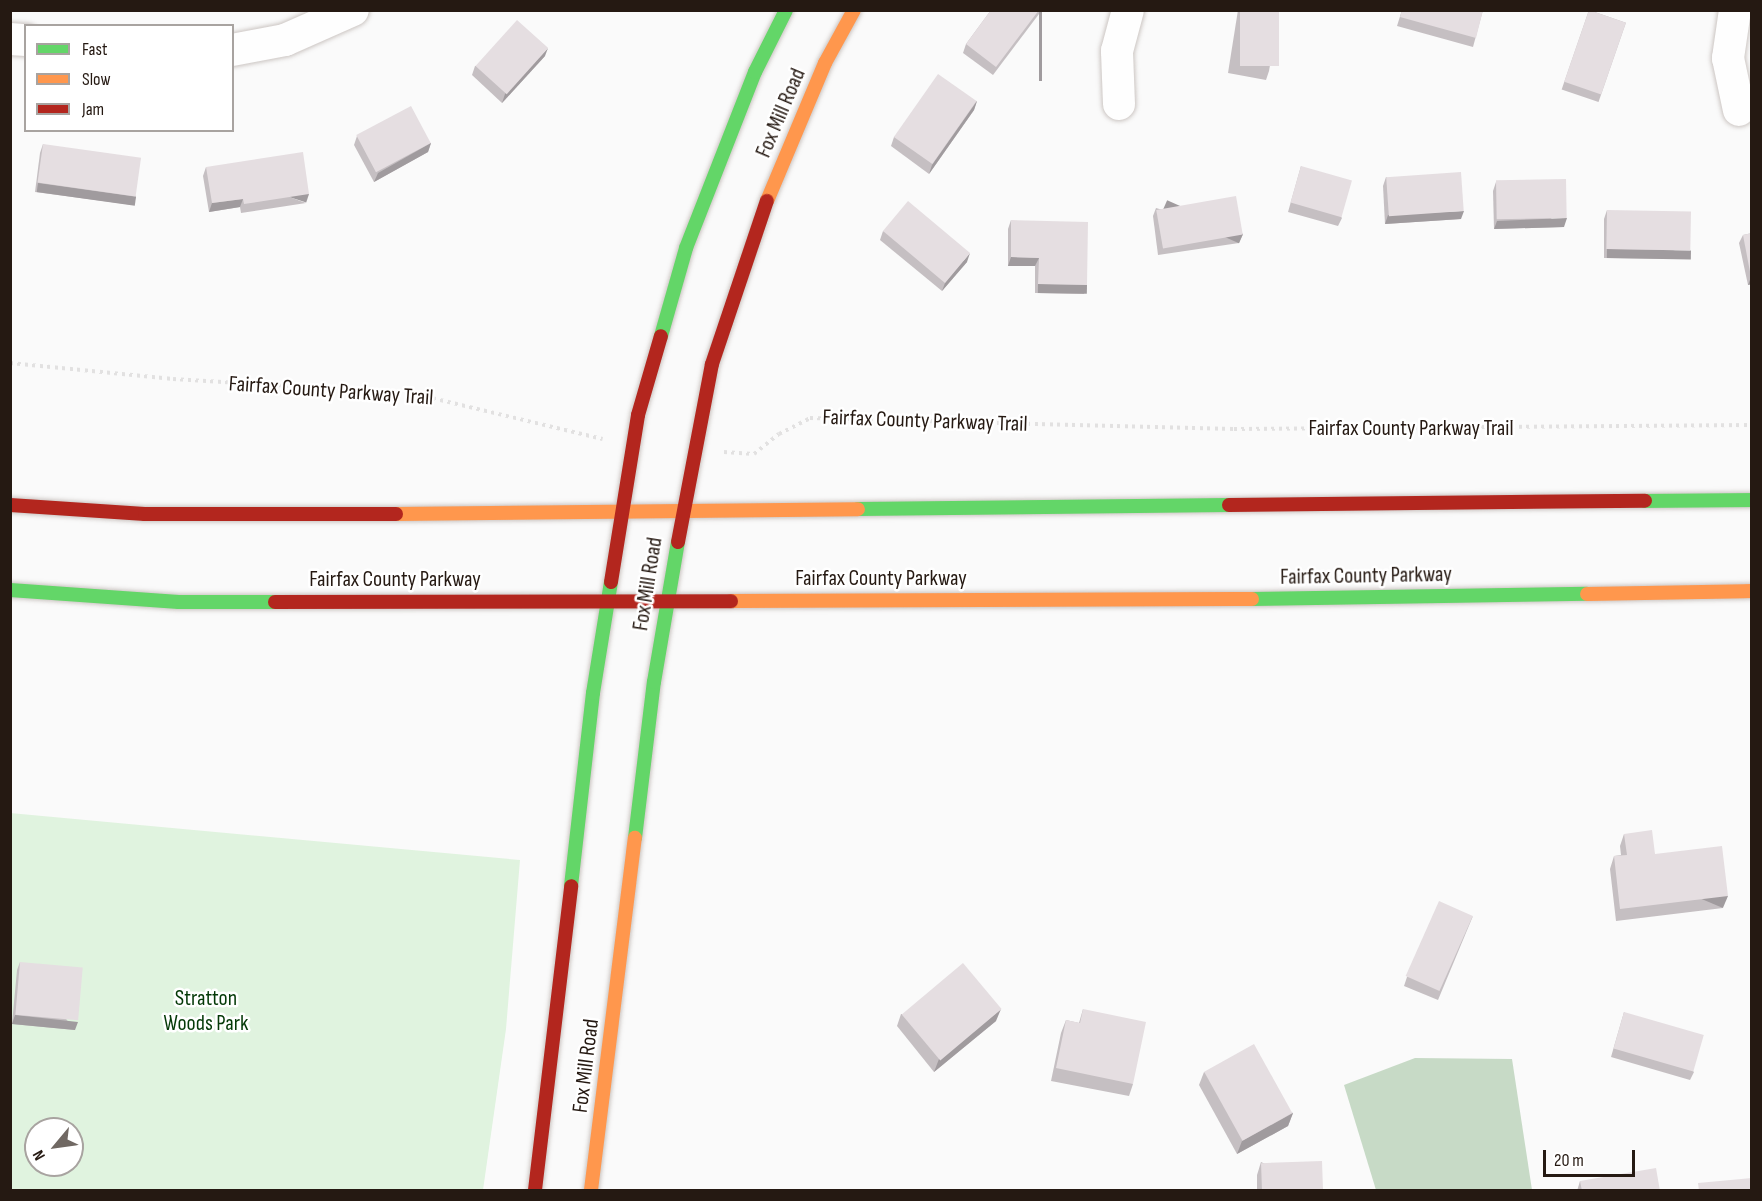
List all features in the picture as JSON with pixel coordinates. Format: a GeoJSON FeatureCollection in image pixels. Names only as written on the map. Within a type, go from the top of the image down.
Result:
{"type":"FeatureCollection","features":[{"type":"Feature","properties":{"kind":"main road","name":"Fox Mill Road"},"geometry":{"type":"LineString","coordinates":[[535,1191],[607,600],[632,443],[686,248],[731,130],[786,10]]}},
{"type":"Feature","properties":{"kind":"main road","name":"Fox Mill Road"},"geometry":{"type":"LineString","coordinates":[[591,1191],[666,600],[680,511],[693,449],[712,364],[768,198],[825,63],[854,10]]}},
{"type":"Feature","properties":{"kind":"main road"},"geometry":{"type":"LineString","coordinates":[[10,505],[145,514],[261,515],[623,509],[680,511],[1752,500]]}},
{"type":"Feature","properties":{"kind":"main road","name":"Fairfax County Parkway"},"geometry":{"type":"LineString","coordinates":[[10,590],[179,602],[1121,601],[1752,591]]}},
{"type":"Feature","properties":{"kind":"street"},"geometry":{"type":"LineString","coordinates":[[234,50],[285,40],[353,10]]}},
{"type":"Feature","properties":{"kind":"street"},"geometry":{"type":"LineString","coordinates":[[1119,104],[1117,51],[1128,10]]}},
{"type":"Feature","properties":{"kind":"street"},"geometry":{"type":"LineString","coordinates":[[1735,10],[1728,58],[1739,110]]}},
{"type":"Feature","properties":{"kind":"path","name":"Fairfax County Parkway Trail"},"geometry":{"type":"LineString","coordinates":[[10,363],[173,379],[411,393],[590,437],[632,443]]}},
{"type":"Feature","properties":{"kind":"path","name":"Fairfax County Parkway Trail"},"geometry":{"type":"LineString","coordinates":[[693,449],[754,454],[779,434],[810,418],[1234,429],[1752,425]]}},
{"type":"Feature","properties":{"kind":"green space","name":"Stratton Woods Park"},"geometry":{"type":"Polygon","coordinates":[[[10,813],[520,860],[506,1029],[483,1190],[11,1190],[10,813]]]}},
{"type":"Feature","properties":{"kind":"green space"},"geometry":{"type":"Polygon","coordinates":[[[1415,1058],[1512,1059],[1532,1190],[1376,1190],[1344,1085],[1415,1058]]]}},
{"type":"Feature","properties":{"kind":"building"},"geometry":{"type":"Polygon","coordinates":[[[991,10],[1039,10],[996,67],[966,44],[991,10]]]}},
{"type":"Feature","properties":{"kind":"building"},"geometry":{"type":"Polygon","coordinates":[[[1240,10],[1279,10],[1279,66],[1240,66],[1240,10]]]}},
{"type":"Feature","properties":{"kind":"building"},"geometry":{"type":"Polygon","coordinates":[[[1402,10],[1483,10],[1476,38],[1400,17],[1402,10]]]}},
{"type":"Feature","properties":{"kind":"building"},"geometry":{"type":"Polygon","coordinates":[[[1589,10],[1626,23],[1601,95],[1564,82],[1589,10]]]}},
{"type":"Feature","properties":{"kind":"building"},"geometry":{"type":"Polygon","coordinates":[[[517,20],[548,48],[507,94],[476,66],[517,20]]]}},
{"type":"Feature","properties":{"kind":"building"},"geometry":{"type":"Polygon","coordinates":[[[938,74],[977,101],[932,164],[894,137],[938,74]]]}},
{"type":"Feature","properties":{"kind":"building"},"geometry":{"type":"Polygon","coordinates":[[[411,106],[431,143],[376,172],[356,135],[411,106]]]}},
{"type":"Feature","properties":{"kind":"building"},"geometry":{"type":"Polygon","coordinates":[[[43,144],[141,158],[136,196],[38,183],[43,144]]]}},
{"type":"Feature","properties":{"kind":"building"},"geometry":{"type":"Polygon","coordinates":[[[303,152],[309,194],[244,204],[243,199],[212,203],[206,167],[303,152]]]}},
{"type":"Feature","properties":{"kind":"building"},"geometry":{"type":"Polygon","coordinates":[[[1301,166],[1352,181],[1341,217],[1291,203],[1301,166]]]}},
{"type":"Feature","properties":{"kind":"building"},"geometry":{"type":"Polygon","coordinates":[[[1461,172],[1464,211],[1389,216],[1386,177],[1461,172]]]}},
{"type":"Feature","properties":{"kind":"building"},"geometry":{"type":"Polygon","coordinates":[[[1566,179],[1567,218],[1497,219],[1496,180],[1566,179]]]}},
{"type":"Feature","properties":{"kind":"building"},"geometry":{"type":"Polygon","coordinates":[[[1236,196],[1243,234],[1163,248],[1156,210],[1236,196]]]}},
{"type":"Feature","properties":{"kind":"building"},"geometry":{"type":"Polygon","coordinates":[[[908,201],[970,253],[945,283],[883,231],[908,201]]]}},
{"type":"Feature","properties":{"kind":"building"},"geometry":{"type":"Polygon","coordinates":[[[1607,210],[1691,211],[1690,250],[1606,249],[1607,210]]]}},
{"type":"Feature","properties":{"kind":"building"},"geometry":{"type":"Polygon","coordinates":[[[1011,220],[1088,222],[1087,285],[1038,284],[1039,258],[1011,257],[1011,220]]]}},
{"type":"Feature","properties":{"kind":"building"},"geometry":{"type":"Polygon","coordinates":[[[1752,233],[1752,276],[1751,277],[1743,235],[1752,233]]]}},
{"type":"Feature","properties":{"kind":"building"},"geometry":{"type":"Polygon","coordinates":[[[1652,830],[1655,854],[1722,846],[1728,896],[1620,909],[1614,856],[1627,855],[1624,834],[1652,830]]]}},
{"type":"Feature","properties":{"kind":"building"},"geometry":{"type":"Polygon","coordinates":[[[1439,901],[1473,916],[1439,991],[1406,976],[1439,901]]]}},
{"type":"Feature","properties":{"kind":"building"},"geometry":{"type":"Polygon","coordinates":[[[20,962],[83,967],[78,1020],[15,1015],[20,962]]]}},
{"type":"Feature","properties":{"kind":"building"},"geometry":{"type":"Polygon","coordinates":[[[963,963],[1002,1009],[940,1060],[902,1014],[963,963]]]}},
{"type":"Feature","properties":{"kind":"building"},"geometry":{"type":"Polygon","coordinates":[[[1083,1009],[1146,1022],[1133,1084],[1056,1068],[1066,1020],[1080,1023],[1083,1009]]]}},
{"type":"Feature","properties":{"kind":"building"},"geometry":{"type":"Polygon","coordinates":[[[1624,1012],[1704,1035],[1693,1071],[1614,1049],[1624,1012]]]}},
{"type":"Feature","properties":{"kind":"building"},"geometry":{"type":"Polygon","coordinates":[[[1254,1044],[1292,1113],[1242,1141],[1204,1072],[1254,1044]]]}},
{"type":"Feature","properties":{"kind":"building"},"geometry":{"type":"Polygon","coordinates":[[[1322,1161],[1323,1190],[1262,1190],[1261,1163],[1322,1161]]]}},
{"type":"Feature","properties":{"kind":"building"},"geometry":{"type":"Polygon","coordinates":[[[1656,1168],[1660,1191],[1582,1191],[1580,1181],[1656,1168]]]}},
{"type":"Feature","properties":{"kind":"building"},"geometry":{"type":"Polygon","coordinates":[[[1752,1178],[1752,1191],[1699,1191],[1698,1183],[1752,1178]]]}},
{"type":"Feature","properties":{"kind":"traffic: fast"},"geometry":{"type":"LineString","coordinates":[[661,336],[686,248],[755,72],[786,10]]}},
{"type":"Feature","properties":{"kind":"traffic: fast"},"geometry":{"type":"LineString","coordinates":[[1645,501],[1752,500]]}},
{"type":"Feature","properties":{"kind":"traffic: fast"},"geometry":{"type":"LineString","coordinates":[[858,509],[1229,505]]}},
{"type":"Feature","properties":{"kind":"traffic: fast"},"geometry":{"type":"LineString","coordinates":[[635,838],[654,682],[678,542]]}},
{"type":"Feature","properties":{"kind":"traffic: fast"},"geometry":{"type":"LineString","coordinates":[[571,886],[593,693],[611,582]]}},
{"type":"Feature","properties":{"kind":"traffic: fast"},"geometry":{"type":"LineString","coordinates":[[10,590],[179,602],[275,602]]}},
{"type":"Feature","properties":{"kind":"traffic: fast"},"geometry":{"type":"LineString","coordinates":[[1252,599],[1587,594]]}},
{"type":"Feature","properties":{"kind":"traffic: slow"},"geometry":{"type":"LineString","coordinates":[[767,201],[825,63],[854,10]]}},
{"type":"Feature","properties":{"kind":"traffic: slow"},"geometry":{"type":"LineString","coordinates":[[396,514],[858,509]]}},
{"type":"Feature","properties":{"kind":"traffic: slow"},"geometry":{"type":"LineString","coordinates":[[1587,594],[1752,591]]}},
{"type":"Feature","properties":{"kind":"traffic: slow"},"geometry":{"type":"LineString","coordinates":[[731,601],[1252,599]]}},
{"type":"Feature","properties":{"kind":"traffic: slow"},"geometry":{"type":"LineString","coordinates":[[591,1190],[635,838]]}},
{"type":"Feature","properties":{"kind":"traffic: jam"},"geometry":{"type":"LineString","coordinates":[[678,542],[712,364],[767,201]]}},
{"type":"Feature","properties":{"kind":"traffic: jam"},"geometry":{"type":"LineString","coordinates":[[611,582],[638,415],[661,336]]}},
{"type":"Feature","properties":{"kind":"traffic: jam"},"geometry":{"type":"LineString","coordinates":[[1229,505],[1645,501]]}},
{"type":"Feature","properties":{"kind":"traffic: jam"},"geometry":{"type":"LineString","coordinates":[[10,505],[145,514],[396,514]]}},
{"type":"Feature","properties":{"kind":"traffic: jam"},"geometry":{"type":"LineString","coordinates":[[275,602],[731,601]]}},
{"type":"Feature","properties":{"kind":"traffic: jam"},"geometry":{"type":"LineString","coordinates":[[535,1190],[571,886]]}}]}
